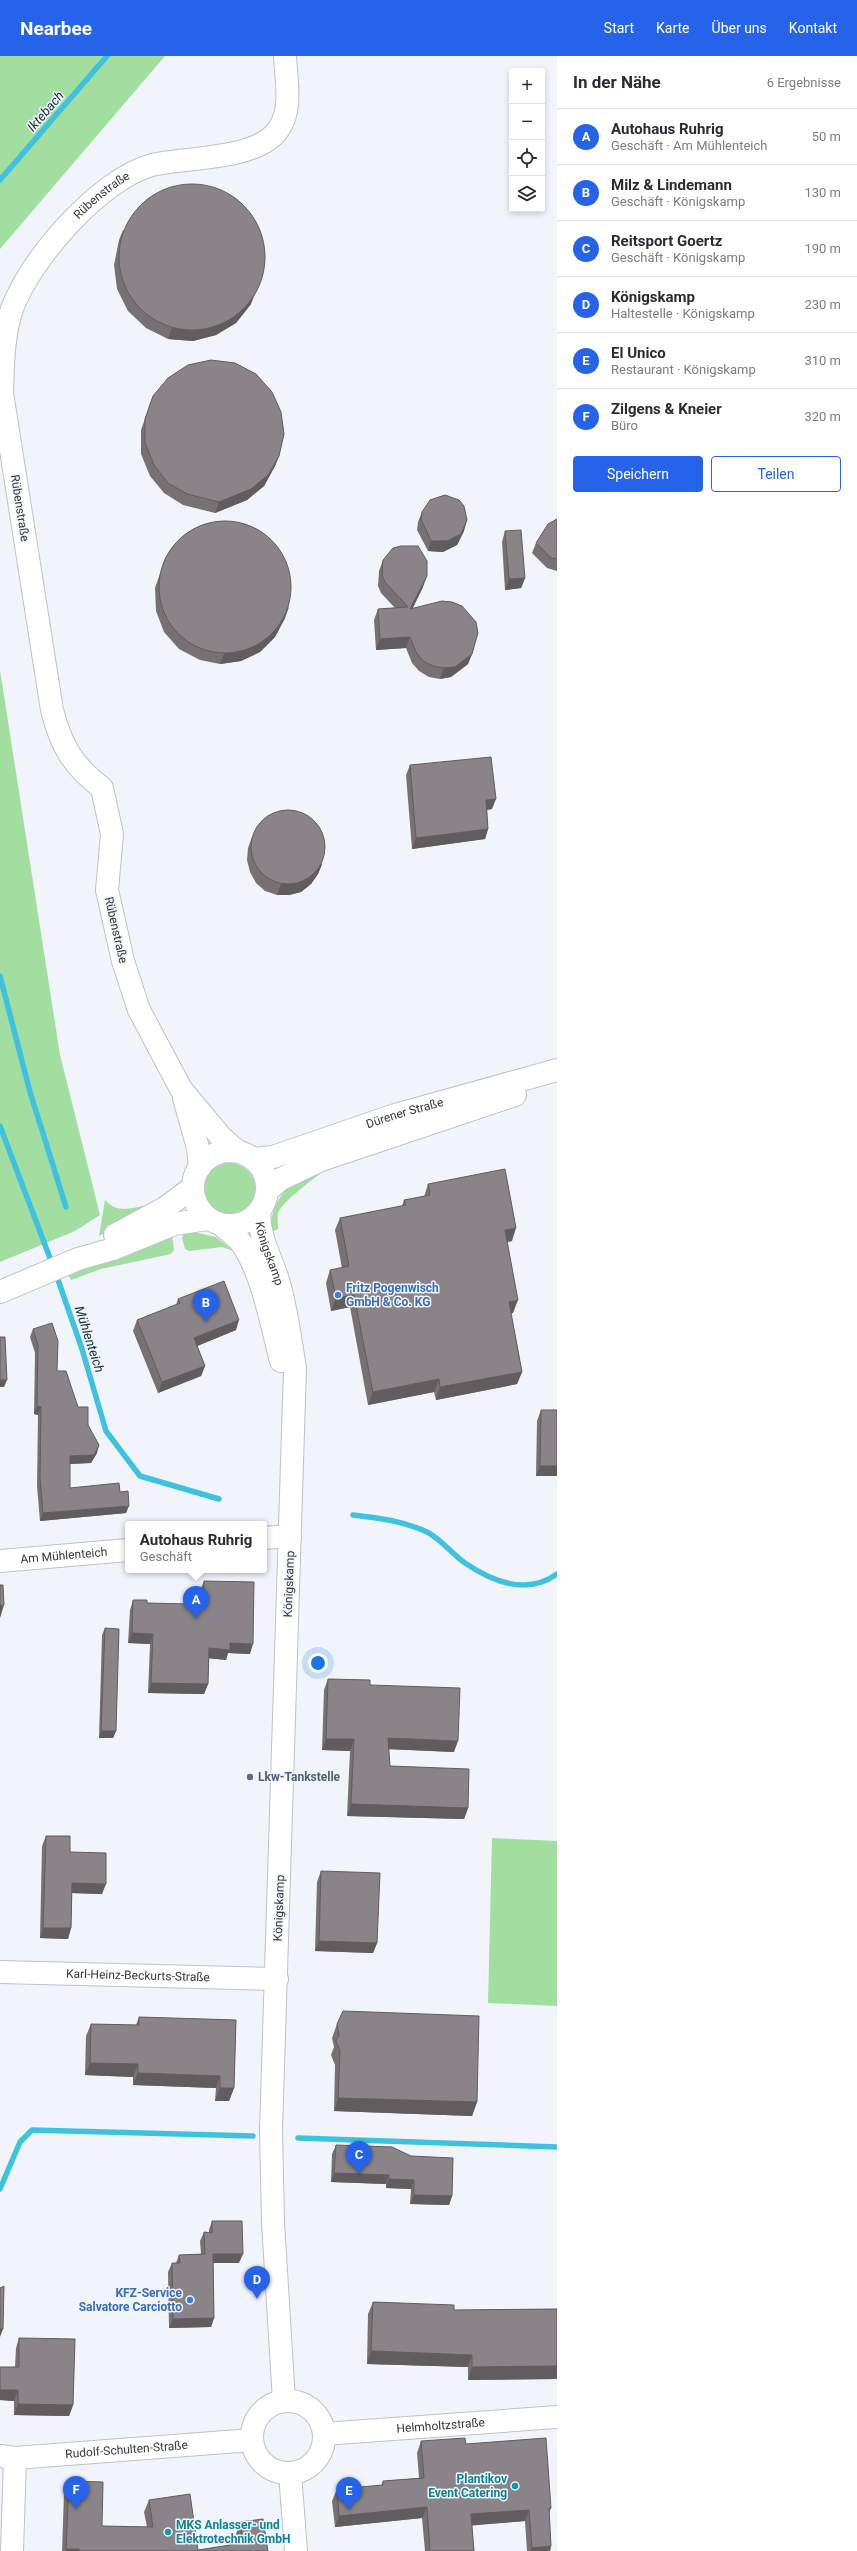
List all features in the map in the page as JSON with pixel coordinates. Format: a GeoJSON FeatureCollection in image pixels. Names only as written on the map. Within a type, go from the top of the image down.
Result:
{"type":"FeatureCollection","features":[{"type":"Feature","properties":{"kind":"street","name":"Rübenstraße"},"geometry":{"type":"LineString","coordinates":[[245,1155],[221,1138],[182,1089],[139,1010],[123,961],[107,890],[112,834],[102,788],[81,772],[64,744],[52,710],[2,393],[4,351],[12,309],[30,275],[55,241],[87,204],[120,181],[151,166],[229,154],[253,148],[278,131],[287,113],[285,56]]}},
{"type":"Feature","properties":{"kind":"street","name":"Dürener Straße"},"geometry":{"type":"LineString","coordinates":[[245,1155],[273,1157],[394,1115],[557,1070]]}},
{"type":"Feature","properties":{"kind":"street","name":"Dürener Straße"},"geometry":{"type":"LineString","coordinates":[[267,1191],[281,1179],[321,1160],[557,1083]]}},
{"type":"Feature","properties":{"kind":"street","name":"Rübenstraße"},"geometry":{"type":"LineString","coordinates":[[182,1089],[198,1148],[200,1167]]}},
{"type":"Feature","properties":{"kind":"street"},"geometry":{"type":"LineString","coordinates":[[0,1292],[74,1261],[113,1249],[174,1224],[215,1222],[235,1225],[248,1221],[259,1212],[267,1191],[266,1179],[261,1168],[245,1155],[216,1154],[200,1167],[194,1177],[192,1188],[196,1205],[215,1222]]}},
{"type":"Feature","properties":{"kind":"street"},"geometry":{"type":"LineString","coordinates":[[74,1261],[108,1239],[166,1208],[192,1188]]}},
{"type":"Feature","properties":{"kind":"street","name":"Königskamp"},"geometry":{"type":"LineString","coordinates":[[259,1212],[259,1229],[278,1279],[286,1310],[295,1368],[295,1414],[271,2130],[273,2222],[284,2401]]}},
{"type":"Feature","properties":{"kind":"street","name":"Königskamp"},"geometry":{"type":"LineString","coordinates":[[215,1222],[238,1240],[246,1252],[259,1282],[295,1414]]}},
{"type":"Feature","properties":{"kind":"street"},"geometry":{"type":"LineString","coordinates":[[267,1538],[290,1536]]}},
{"type":"Feature","properties":{"kind":"street","name":"Am Mühlenteich"},"geometry":{"type":"LineString","coordinates":[[0,1561],[125,1550]]}},
{"type":"Feature","properties":{"kind":"street","name":"Karl-Heinz-Beckurts-Straße"},"geometry":{"type":"LineString","coordinates":[[0,1972],[277,1979]]}},
{"type":"Feature","properties":{"kind":"street"},"geometry":{"type":"LineString","coordinates":[[284,2401],[296,2402],[308,2406],[317,2415],[324,2434],[322,2450],[316,2461],[306,2469],[290,2473],[272,2470],[262,2463],[256,2453],[252,2440],[256,2420],[263,2411],[273,2404],[284,2401]]}},
{"type":"Feature","properties":{"kind":"street","name":"Helmholtzstraße"},"geometry":{"type":"LineString","coordinates":[[324,2434],[557,2416]]}},
{"type":"Feature","properties":{"kind":"street","name":"Rudolf-Schulten-Straße"},"geometry":{"type":"LineString","coordinates":[[7,2457],[252,2440]]}},
{"type":"Feature","properties":{"kind":"street"},"geometry":{"type":"LineString","coordinates":[[7,2457],[12,2551]]}},
{"type":"Feature","properties":{"kind":"street"},"geometry":{"type":"LineString","coordinates":[[290,2473],[296,2551]]}},
{"type":"Feature","properties":{"kind":"green space"},"geometry":{"type":"Polygon","coordinates":[[[0,56],[165,56],[0,249],[0,56]]]}},
{"type":"Feature","properties":{"kind":"green space"},"geometry":{"type":"Polygon","coordinates":[[[0,670],[60,1055],[100,1215],[75,1231],[0,1262],[0,670]]]}},
{"type":"Feature","properties":{"kind":"green space"},"geometry":{"type":"Polygon","coordinates":[[[337,1161],[287,1201],[278,1213],[278,1229],[269,1233],[272,1217],[277,1204],[290,1186],[310,1173],[337,1161]]]}},
{"type":"Feature","properties":{"kind":"green space"},"geometry":{"type":"Polygon","coordinates":[[[224,1163],[234,1163],[244,1167],[252,1175],[256,1185],[256,1195],[252,1205],[244,1213],[234,1217],[224,1217],[214,1213],[206,1205],[202,1195],[202,1185],[206,1175],[214,1167],[224,1163]]]}},
{"type":"Feature","properties":{"kind":"green space"},"geometry":{"type":"Polygon","coordinates":[[[105,1200],[120,1209],[148,1205],[123,1223],[99,1236],[105,1200]]]}},
{"type":"Feature","properties":{"kind":"green space"},"geometry":{"type":"Polygon","coordinates":[[[185,1230],[216,1237],[234,1251],[222,1247],[189,1251],[185,1249],[182,1238],[185,1230]]]}},
{"type":"Feature","properties":{"kind":"green space"},"geometry":{"type":"Polygon","coordinates":[[[172,1234],[174,1250],[171,1254],[101,1269],[71,1280],[68,1275],[172,1234]]]}},
{"type":"Feature","properties":{"kind":"green space"},"geometry":{"type":"Polygon","coordinates":[[[492,1838],[557,1841],[557,2006],[488,2003],[492,1838]]]}},
{"type":"Feature","properties":{"kind":"building"},"geometry":{"type":"Polygon","coordinates":[[[185,184],[199,184],[213,187],[233,196],[244,205],[253,216],[262,236],[265,257],[262,278],[253,298],[244,309],[233,318],[213,327],[199,330],[185,330],[171,327],[151,318],[140,309],[131,298],[122,278],[119,264],[119,250],[122,236],[131,216],[140,205],[151,196],[171,187],[185,184]]]}},
{"type":"Feature","properties":{"kind":"building"},"geometry":{"type":"Polygon","coordinates":[[[211,360],[235,363],[256,374],[272,392],[281,412],[284,434],[279,456],[268,475],[251,489],[219,502],[187,494],[168,483],[154,465],[145,443],[145,419],[153,396],[168,378],[188,365],[211,360]]]}},
{"type":"Feature","properties":{"kind":"building"},"geometry":{"type":"Polygon","coordinates":[[[445,495],[459,500],[464,506],[467,520],[461,534],[447,541],[431,541],[421,519],[422,512],[430,500],[445,495]]]}},
{"type":"Feature","properties":{"kind":"building"},"geometry":{"type":"Polygon","coordinates":[[[557,519],[557,559],[551,558],[536,543],[548,524],[557,519]]]}},
{"type":"Feature","properties":{"kind":"building"},"geometry":{"type":"Polygon","coordinates":[[[231,521],[250,526],[262,532],[272,540],[280,550],[286,562],[290,574],[290,600],[286,612],[280,624],[272,634],[262,642],[250,648],[238,652],[219,653],[200,648],[188,642],[178,634],[170,624],[164,612],[160,600],[159,581],[164,562],[170,550],[178,540],[188,532],[200,526],[212,522],[231,521]]]}},
{"type":"Feature","properties":{"kind":"building"},"geometry":{"type":"Polygon","coordinates":[[[521,530],[525,578],[509,579],[505,531],[521,530]]]}},
{"type":"Feature","properties":{"kind":"building"},"geometry":{"type":"Polygon","coordinates":[[[401,546],[418,546],[427,561],[427,576],[410,609],[442,601],[452,602],[462,606],[476,622],[478,633],[472,654],[455,667],[444,668],[433,666],[423,661],[416,652],[410,637],[380,639],[378,609],[408,607],[385,582],[382,575],[383,560],[393,548],[401,546]]]}},
{"type":"Feature","properties":{"kind":"building"},"geometry":{"type":"Polygon","coordinates":[[[491,757],[496,799],[486,800],[488,829],[416,838],[410,765],[491,757]]]}},
{"type":"Feature","properties":{"kind":"building"},"geometry":{"type":"Polygon","coordinates":[[[281,810],[295,810],[309,816],[319,826],[325,840],[325,854],[319,868],[309,878],[295,884],[281,884],[267,878],[257,868],[251,854],[251,840],[257,826],[267,816],[281,810]]]}},
{"type":"Feature","properties":{"kind":"building"},"geometry":{"type":"Polygon","coordinates":[[[505,1169],[516,1228],[505,1230],[518,1300],[509,1302],[522,1372],[440,1387],[439,1379],[373,1392],[354,1295],[336,1298],[330,1270],[349,1266],[340,1218],[406,1205],[404,1200],[430,1195],[428,1184],[505,1169]]]}},
{"type":"Feature","properties":{"kind":"building"},"geometry":{"type":"Polygon","coordinates":[[[224,1281],[239,1320],[194,1338],[205,1366],[162,1382],[137,1320],[180,1303],[178,1299],[224,1281]]]}},
{"type":"Feature","properties":{"kind":"building"},"geometry":{"type":"Polygon","coordinates":[[[52,1323],[58,1341],[57,1371],[66,1371],[78,1407],[88,1407],[88,1425],[99,1445],[94,1455],[70,1456],[70,1488],[119,1483],[120,1492],[128,1491],[129,1506],[43,1513],[40,1478],[41,1407],[37,1406],[38,1345],[33,1329],[52,1323]]]}},
{"type":"Feature","properties":{"kind":"building"},"geometry":{"type":"Polygon","coordinates":[[[0,1337],[5,1337],[7,1380],[0,1380],[0,1337]]]}},
{"type":"Feature","properties":{"kind":"building"},"geometry":{"type":"Polygon","coordinates":[[[541,1410],[557,1410],[557,1466],[540,1466],[541,1410]]]}},
{"type":"Feature","properties":{"kind":"building"},"geometry":{"type":"Polygon","coordinates":[[[204,1581],[254,1582],[253,1644],[230,1643],[230,1650],[209,1648],[208,1684],[151,1683],[153,1634],[132,1633],[133,1600],[147,1600],[147,1603],[189,1604],[190,1599],[204,1600],[204,1581]]]}},
{"type":"Feature","properties":{"kind":"building"},"geometry":{"type":"Polygon","coordinates":[[[0,1585],[3,1585],[4,1605],[0,1606],[0,1585]]]}},
{"type":"Feature","properties":{"kind":"building"},"geometry":{"type":"Polygon","coordinates":[[[105,1628],[119,1629],[116,1731],[101,1731],[105,1628]]]}},
{"type":"Feature","properties":{"kind":"building"},"geometry":{"type":"Polygon","coordinates":[[[328,1679],[370,1680],[370,1685],[460,1688],[458,1741],[388,1738],[390,1766],[469,1769],[468,1808],[351,1804],[354,1739],[326,1739],[328,1679]]]}},
{"type":"Feature","properties":{"kind":"building"},"geometry":{"type":"Polygon","coordinates":[[[46,1836],[70,1836],[70,1852],[106,1853],[106,1884],[72,1883],[71,1928],[43,1928],[46,1836]]]}},
{"type":"Feature","properties":{"kind":"building"},"geometry":{"type":"Polygon","coordinates":[[[321,1871],[380,1873],[377,1943],[319,1941],[321,1871]]]}},
{"type":"Feature","properties":{"kind":"building"},"geometry":{"type":"Polygon","coordinates":[[[343,2011],[479,2016],[477,2102],[338,2098],[340,2051],[336,2041],[339,2035],[337,2024],[343,2011]]]}},
{"type":"Feature","properties":{"kind":"building"},"geometry":{"type":"Polygon","coordinates":[[[139,2017],[236,2020],[234,2088],[220,2088],[220,2076],[138,2073],[138,2064],[90,2063],[91,2024],[139,2025],[139,2017]]]}},
{"type":"Feature","properties":{"kind":"building"},"geometry":{"type":"Polygon","coordinates":[[[336,2145],[392,2147],[411,2156],[453,2158],[452,2196],[414,2195],[414,2180],[389,2179],[389,2175],[334,2173],[336,2145]]]}},
{"type":"Feature","properties":{"kind":"building"},"geometry":{"type":"Polygon","coordinates":[[[212,2221],[242,2221],[243,2254],[213,2254],[214,2318],[173,2319],[172,2263],[180,2263],[179,2255],[205,2254],[204,2232],[212,2233],[212,2221]]]}},
{"type":"Feature","properties":{"kind":"building"},"geometry":{"type":"Polygon","coordinates":[[[4,2286],[3,2329],[0,2329],[0,2288],[4,2286]]]}},
{"type":"Feature","properties":{"kind":"building"},"geometry":{"type":"Polygon","coordinates":[[[373,2302],[454,2305],[454,2310],[557,2309],[557,2366],[472,2367],[472,2355],[371,2351],[373,2302]]]}},
{"type":"Feature","properties":{"kind":"building"},"geometry":{"type":"Polygon","coordinates":[[[19,2338],[75,2339],[73,2405],[18,2404],[18,2390],[0,2390],[0,2367],[19,2367],[19,2338]]]}},
{"type":"Feature","properties":{"kind":"building"},"geometry":{"type":"Polygon","coordinates":[[[465,2438],[466,2444],[546,2438],[551,2508],[549,2508],[551,2546],[532,2548],[529,2510],[471,2514],[474,2551],[430,2551],[427,2507],[339,2516],[337,2489],[383,2485],[383,2481],[424,2478],[421,2441],[465,2438]]]}},
{"type":"Feature","properties":{"kind":"building"},"geometry":{"type":"Polygon","coordinates":[[[69,2481],[103,2482],[102,2526],[153,2527],[149,2500],[190,2494],[198,2550],[243,2543],[240,2522],[263,2519],[268,2551],[79,2551],[79,2549],[66,2549],[69,2481]]]}},
{"type":"Feature","properties":{"kind":"waterway","name":"Iktebach"},"geometry":{"type":"LineString","coordinates":[[0,180],[107,56]]}},
{"type":"Feature","properties":{"kind":"waterway"},"geometry":{"type":"LineString","coordinates":[[0,976],[30,1092],[66,1207]]}},
{"type":"Feature","properties":{"kind":"waterway","name":"Mühlenteich"},"geometry":{"type":"LineString","coordinates":[[0,1126],[53,1266]]}},
{"type":"Feature","properties":{"kind":"waterway","name":"Mühlenteich"},"geometry":{"type":"LineString","coordinates":[[56,1274],[82,1349],[106,1431],[140,1476],[219,1499]]}},
{"type":"Feature","properties":{"kind":"waterway","name":"Mühlenteich"},"geometry":{"type":"LineString","coordinates":[[353,1515],[400,1523],[427,1532],[465,1563],[499,1581],[510,1584],[534,1584],[546,1581],[557,1574]]}},
{"type":"Feature","properties":{"kind":"waterway"},"geometry":{"type":"LineString","coordinates":[[0,2189],[20,2142],[32,2130],[253,2136]]}},
{"type":"Feature","properties":{"kind":"waterway"},"geometry":{"type":"LineString","coordinates":[[298,2138],[557,2147]]}},
{"type":"Feature","properties":{"kind":"place","name":"Fritz Pogenwisch GmbH & Co. KG"},"geometry":{"type":"Point","coordinates":[338,1295]}},
{"type":"Feature","properties":{"kind":"place","name":"Milz & Lindemann"},"geometry":{"type":"Point","coordinates":[206,1322]}},
{"type":"Feature","properties":{"kind":"place","name":"Autohaus Ruhrig"},"geometry":{"type":"Point","coordinates":[196,1619]}},
{"type":"Feature","properties":{"kind":"place","name":"Lkw-Tankstelle"},"geometry":{"type":"Point","coordinates":[250,1777]}},
{"type":"Feature","properties":{"kind":"place","name":"Reitsport Goertz"},"geometry":{"type":"Point","coordinates":[359,2174]}},
{"type":"Feature","properties":{"kind":"place","name":"Königskamp"},"geometry":{"type":"Point","coordinates":[257,2299]}},
{"type":"Feature","properties":{"kind":"place","name":"KFZ-Service Salvatore Carciotto"},"geometry":{"type":"Point","coordinates":[190,2300]}},
{"type":"Feature","properties":{"kind":"place","name":"Plantikov Event Catering"},"geometry":{"type":"Point","coordinates":[515,2486]}},
{"type":"Feature","properties":{"kind":"place","name":"Zilgens & Kneier"},"geometry":{"type":"Point","coordinates":[76,2509]}},
{"type":"Feature","properties":{"kind":"place","name":"El Unico"},"geometry":{"type":"Point","coordinates":[349,2510]}},
{"type":"Feature","properties":{"kind":"place","name":"MKS Anlasser- und Elektrotechnik GmbH"},"geometry":{"type":"Point","coordinates":[168,2532]}}]}
